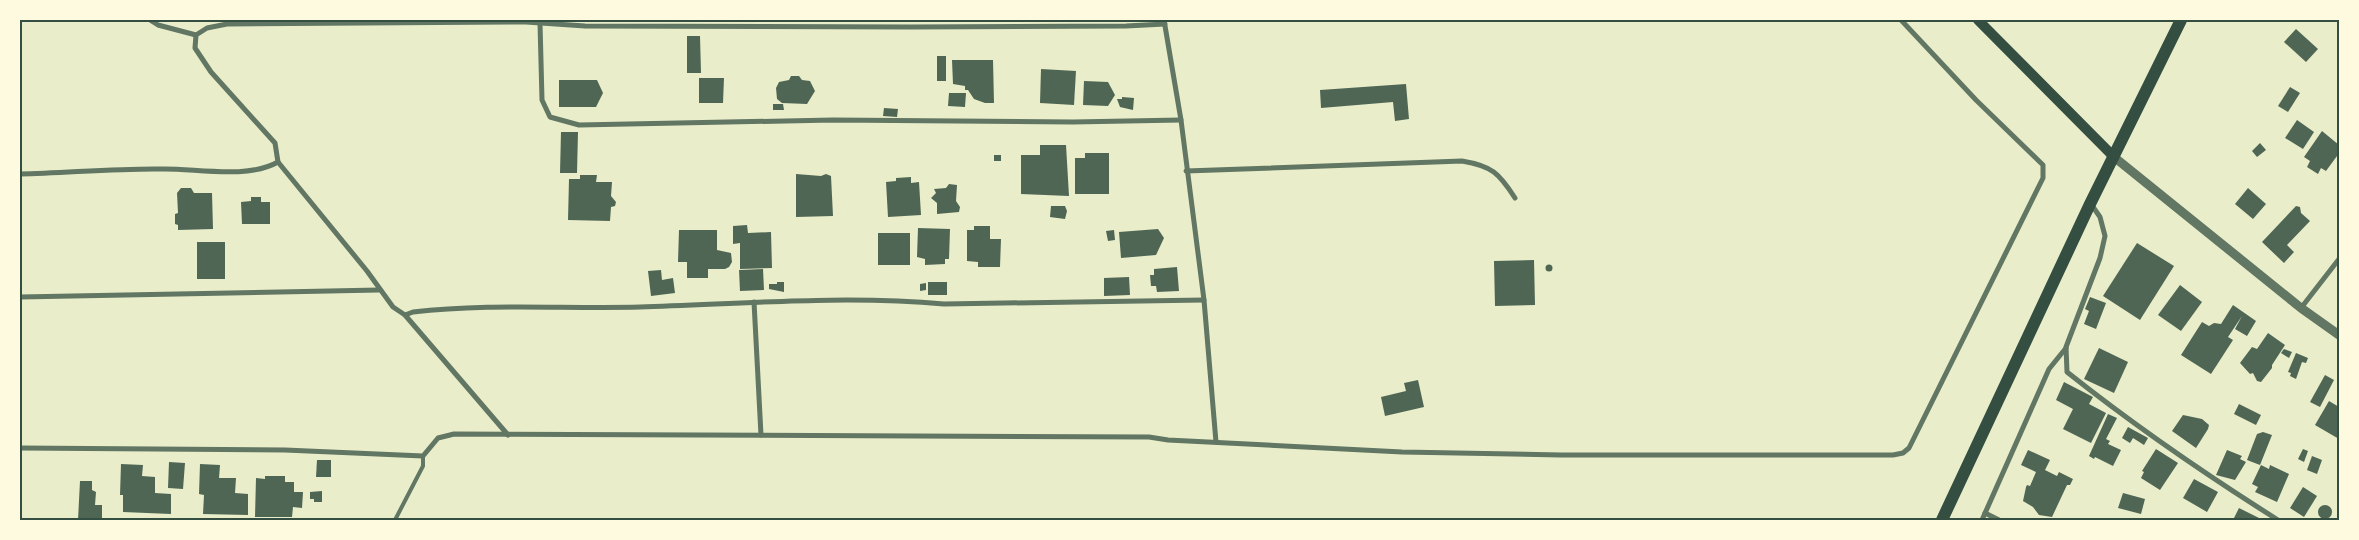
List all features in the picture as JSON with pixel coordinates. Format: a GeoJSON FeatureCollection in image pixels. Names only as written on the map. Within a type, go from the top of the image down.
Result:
{"type":"FeatureCollection","features":[{"type":"Feature","properties":{"kind":"main road"},"geometry":{"type":"LineString","coordinates":[[1978,20],[2114,158]]}},
{"type":"Feature","properties":{"kind":"main road"},"geometry":{"type":"LineString","coordinates":[[1942,520],[2090,204],[2181,20]]}},
{"type":"Feature","properties":{"kind":"street"},"geometry":{"type":"LineString","coordinates":[[150,20],[158,25],[196,36]]}},
{"type":"Feature","properties":{"kind":"street"},"geometry":{"type":"LineString","coordinates":[[911,20],[911,27]]}},
{"type":"Feature","properties":{"kind":"street"},"geometry":{"type":"LineString","coordinates":[[20,448],[294,450],[424,456],[438,438],[454,434],[1116,436],[1402,452],[1560,455],[1893,455],[1903,453],[1909,448],[2043,178],[2043,165],[1976,100],[1901,20]]}},
{"type":"Feature","properties":{"kind":"street"},"geometry":{"type":"LineString","coordinates":[[508,435],[405,315],[393,307],[278,162],[275,143],[211,72],[195,48],[196,36],[207,28],[227,24],[540,23],[585,26],[911,27],[1126,26],[1165,22],[1181,120],[1186,171],[1204,300],[1216,442]]}},
{"type":"Feature","properties":{"kind":"street"},"geometry":{"type":"LineString","coordinates":[[540,23],[542,100],[550,116],[579,125],[833,120],[1073,122],[1181,120]]}},
{"type":"Feature","properties":{"kind":"street"},"geometry":{"type":"LineString","coordinates":[[2114,158],[2301,308],[2339,335]]}},
{"type":"Feature","properties":{"kind":"street"},"geometry":{"type":"LineString","coordinates":[[1186,171],[1462,161],[1484,164],[1502,179],[1515,198]]}},
{"type":"Feature","properties":{"kind":"street"},"geometry":{"type":"LineString","coordinates":[[20,174],[165,169],[247,171],[268,168],[278,162]]}},
{"type":"Feature","properties":{"kind":"street"},"geometry":{"type":"LineString","coordinates":[[1982,520],[2049,369],[2066,347],[2096,267],[2105,236],[2100,217],[2090,204]]}},
{"type":"Feature","properties":{"kind":"street"},"geometry":{"type":"LineString","coordinates":[[2301,308],[2339,259]]}},
{"type":"Feature","properties":{"kind":"street"},"geometry":{"type":"LineString","coordinates":[[20,297],[379,290]]}},
{"type":"Feature","properties":{"kind":"street"},"geometry":{"type":"LineString","coordinates":[[405,315],[413,312],[462,307],[599,308],[754,302],[901,300],[944,304],[1204,300]]}},
{"type":"Feature","properties":{"kind":"street"},"geometry":{"type":"LineString","coordinates":[[754,302],[761,435]]}},
{"type":"Feature","properties":{"kind":"street"},"geometry":{"type":"LineString","coordinates":[[2066,347],[2067,372],[2124,417],[2197,469],[2278,520]]}},
{"type":"Feature","properties":{"kind":"street"},"geometry":{"type":"LineString","coordinates":[[1985,513],[1999,520]]}},
{"type":"Feature","properties":{"kind":"lane"},"geometry":{"type":"LineString","coordinates":[[395,520],[423,466],[424,456]]}},
{"type":"Feature","properties":{"kind":"building"},"geometry":{"type":"Polygon","coordinates":[[[2296,29],[2318,49],[2306,62],[2284,42],[2296,29]]]}},
{"type":"Feature","properties":{"kind":"building"},"geometry":{"type":"Polygon","coordinates":[[[687,36],[700,36],[701,73],[687,73],[687,36]]]}},
{"type":"Feature","properties":{"kind":"building"},"geometry":{"type":"Polygon","coordinates":[[[937,56],[946,56],[946,81],[937,81],[937,56]]]}},
{"type":"Feature","properties":{"kind":"building"},"geometry":{"type":"Polygon","coordinates":[[[952,60],[993,60],[994,103],[985,103],[974,99],[968,90],[965,90],[965,86],[953,84],[952,60]]]}},
{"type":"Feature","properties":{"kind":"building"},"geometry":{"type":"Polygon","coordinates":[[[1041,69],[1076,71],[1074,105],[1040,103],[1041,69]]]}},
{"type":"Feature","properties":{"kind":"building"},"geometry":{"type":"Polygon","coordinates":[[[791,76],[799,76],[802,80],[810,81],[815,91],[807,104],[782,103],[777,99],[776,88],[779,82],[789,80],[791,76]]]}},
{"type":"Feature","properties":{"kind":"building"},"geometry":{"type":"Polygon","coordinates":[[[699,78],[724,78],[723,103],[699,103],[699,78]]]}},
{"type":"Feature","properties":{"kind":"building"},"geometry":{"type":"Polygon","coordinates":[[[559,80],[597,80],[603,93],[596,107],[559,107],[559,80]]]}},
{"type":"Feature","properties":{"kind":"building"},"geometry":{"type":"Polygon","coordinates":[[[1084,81],[1108,82],[1115,95],[1108,106],[1083,105],[1084,81]]]}},
{"type":"Feature","properties":{"kind":"building"},"geometry":{"type":"Polygon","coordinates":[[[1406,84],[1409,119],[1395,121],[1393,102],[1321,108],[1320,90],[1406,84]]]}},
{"type":"Feature","properties":{"kind":"building"},"geometry":{"type":"Polygon","coordinates":[[[2290,87],[2300,93],[2288,112],[2278,106],[2290,87]]]}},
{"type":"Feature","properties":{"kind":"building"},"geometry":{"type":"Polygon","coordinates":[[[949,93],[966,93],[965,107],[948,106],[949,93]]]}},
{"type":"Feature","properties":{"kind":"building"},"geometry":{"type":"Polygon","coordinates":[[[1122,97],[1134,98],[1133,110],[1120,107],[1117,99],[1122,99],[1122,97]]]}},
{"type":"Feature","properties":{"kind":"building"},"geometry":{"type":"Polygon","coordinates":[[[773,104],[783,104],[784,110],[773,110],[773,104]]]}},
{"type":"Feature","properties":{"kind":"building"},"geometry":{"type":"Polygon","coordinates":[[[884,108],[898,109],[897,117],[883,116],[884,108]]]}},
{"type":"Feature","properties":{"kind":"building"},"geometry":{"type":"Polygon","coordinates":[[[2297,120],[2314,132],[2303,149],[2285,138],[2297,120]]]}},
{"type":"Feature","properties":{"kind":"building"},"geometry":{"type":"Polygon","coordinates":[[[2322,131],[2339,145],[2337,156],[2326,171],[2321,168],[2318,174],[2307,167],[2310,161],[2304,157],[2322,131]]]}},
{"type":"Feature","properties":{"kind":"building"},"geometry":{"type":"Polygon","coordinates":[[[561,132],[578,132],[577,173],[560,173],[561,132]]]}},
{"type":"Feature","properties":{"kind":"building"},"geometry":{"type":"Polygon","coordinates":[[[2260,143],[2266,150],[2257,157],[2252,151],[2260,143]]]}},
{"type":"Feature","properties":{"kind":"building"},"geometry":{"type":"Polygon","coordinates":[[[1040,145],[1066,145],[1069,196],[1021,194],[1021,155],[1040,155],[1040,145]]]}},
{"type":"Feature","properties":{"kind":"building"},"geometry":{"type":"Polygon","coordinates":[[[1085,153],[1109,153],[1109,194],[1075,194],[1075,158],[1085,158],[1085,153]]]}},
{"type":"Feature","properties":{"kind":"building"},"geometry":{"type":"Polygon","coordinates":[[[994,155],[1001,155],[1001,161],[994,161],[994,155]]]}},
{"type":"Feature","properties":{"kind":"building"},"geometry":{"type":"Polygon","coordinates":[[[796,174],[821,176],[826,174],[831,176],[833,216],[796,217],[796,174]]]}},
{"type":"Feature","properties":{"kind":"building"},"geometry":{"type":"Polygon","coordinates":[[[580,175],[597,175],[596,182],[612,182],[611,196],[616,202],[615,206],[611,207],[610,221],[568,220],[569,179],[580,179],[580,175]]]}},
{"type":"Feature","properties":{"kind":"building"},"geometry":{"type":"Polygon","coordinates":[[[911,177],[911,183],[919,182],[921,215],[888,217],[886,182],[896,181],[896,178],[911,177]]]}},
{"type":"Feature","properties":{"kind":"building"},"geometry":{"type":"Polygon","coordinates":[[[949,184],[957,185],[956,201],[960,207],[959,212],[937,214],[937,203],[931,198],[936,193],[934,189],[946,188],[949,184]]]}},
{"type":"Feature","properties":{"kind":"building"},"geometry":{"type":"Polygon","coordinates":[[[181,188],[191,188],[194,193],[212,193],[213,229],[178,230],[178,225],[175,224],[175,214],[178,213],[177,193],[181,188]]]}},
{"type":"Feature","properties":{"kind":"building"},"geometry":{"type":"Polygon","coordinates":[[[2248,188],[2266,204],[2253,219],[2235,204],[2248,188]]]}},
{"type":"Feature","properties":{"kind":"building"},"geometry":{"type":"Polygon","coordinates":[[[251,197],[261,197],[261,202],[270,202],[270,224],[242,224],[241,202],[251,201],[251,197]]]}},
{"type":"Feature","properties":{"kind":"building"},"geometry":{"type":"Polygon","coordinates":[[[1051,206],[1065,206],[1067,211],[1065,219],[1050,217],[1051,206]]]}},
{"type":"Feature","properties":{"kind":"building"},"geometry":{"type":"Polygon","coordinates":[[[2296,206],[2300,207],[2301,213],[2310,221],[2287,245],[2294,252],[2284,263],[2262,242],[2296,206]]]}},
{"type":"Feature","properties":{"kind":"building"},"geometry":{"type":"Polygon","coordinates":[[[747,225],[748,233],[771,232],[772,268],[740,269],[740,243],[733,244],[733,226],[747,225]]]}},
{"type":"Feature","properties":{"kind":"building"},"geometry":{"type":"Polygon","coordinates":[[[974,226],[990,226],[990,239],[1001,239],[1000,267],[978,267],[978,262],[967,261],[967,230],[974,230],[974,226]]]}},
{"type":"Feature","properties":{"kind":"building"},"geometry":{"type":"Polygon","coordinates":[[[918,228],[950,229],[949,259],[945,259],[945,264],[925,265],[925,259],[917,257],[918,228]]]}},
{"type":"Feature","properties":{"kind":"building"},"geometry":{"type":"Polygon","coordinates":[[[1158,229],[1164,238],[1156,255],[1121,258],[1119,232],[1158,229]]]}},
{"type":"Feature","properties":{"kind":"building"},"geometry":{"type":"Polygon","coordinates":[[[679,230],[717,230],[717,250],[731,253],[732,262],[729,267],[725,269],[708,269],[708,278],[687,278],[687,262],[678,262],[679,230]]]}},
{"type":"Feature","properties":{"kind":"building"},"geometry":{"type":"Polygon","coordinates":[[[1114,230],[1115,240],[1108,241],[1106,231],[1114,230]]]}},
{"type":"Feature","properties":{"kind":"building"},"geometry":{"type":"Polygon","coordinates":[[[878,233],[910,233],[910,265],[878,265],[878,233]]]}},
{"type":"Feature","properties":{"kind":"building"},"geometry":{"type":"Polygon","coordinates":[[[197,242],[225,242],[225,279],[197,279],[197,242]]]}},
{"type":"Feature","properties":{"kind":"building"},"geometry":{"type":"Polygon","coordinates":[[[2137,243],[2174,266],[2140,320],[2103,296],[2137,243]]]}},
{"type":"Feature","properties":{"kind":"building"},"geometry":{"type":"Polygon","coordinates":[[[1534,260],[1535,305],[1495,306],[1494,261],[1534,260]]]}},
{"type":"Feature","properties":{"kind":"building"},"geometry":{"type":"Polygon","coordinates":[[[1549,265],[1552,268],[1549,271],[1546,268],[1549,265]]]}},
{"type":"Feature","properties":{"kind":"building"},"geometry":{"type":"Polygon","coordinates":[[[1177,267],[1179,291],[1157,292],[1156,286],[1151,286],[1150,275],[1154,275],[1154,269],[1177,267]]]}},
{"type":"Feature","properties":{"kind":"building"},"geometry":{"type":"Polygon","coordinates":[[[763,269],[764,290],[740,291],[739,270],[763,269]]]}},
{"type":"Feature","properties":{"kind":"building"},"geometry":{"type":"Polygon","coordinates":[[[661,270],[662,280],[673,278],[675,293],[651,296],[648,271],[661,270]]]}},
{"type":"Feature","properties":{"kind":"building"},"geometry":{"type":"Polygon","coordinates":[[[1129,277],[1130,295],[1104,296],[1104,278],[1129,277]]]}},
{"type":"Feature","properties":{"kind":"building"},"geometry":{"type":"Polygon","coordinates":[[[777,282],[784,282],[784,292],[769,289],[769,284],[777,284],[777,282]]]}},
{"type":"Feature","properties":{"kind":"building"},"geometry":{"type":"Polygon","coordinates":[[[928,282],[947,282],[947,295],[928,295],[928,282]]]}},
{"type":"Feature","properties":{"kind":"building"},"geometry":{"type":"Polygon","coordinates":[[[926,283],[926,290],[920,291],[920,284],[926,283]]]}},
{"type":"Feature","properties":{"kind":"building"},"geometry":{"type":"Polygon","coordinates":[[[2180,285],[2202,302],[2181,331],[2158,315],[2180,285]]]}},
{"type":"Feature","properties":{"kind":"building"},"geometry":{"type":"Polygon","coordinates":[[[2090,297],[2106,303],[2096,329],[2084,324],[2089,311],[2085,309],[2090,297]]]}},
{"type":"Feature","properties":{"kind":"building"},"geometry":{"type":"Polygon","coordinates":[[[2233,305],[2256,321],[2247,336],[2235,329],[2242,316],[2228,337],[2233,340],[2211,374],[2181,355],[2202,322],[2209,326],[2214,323],[2221,324],[2233,305]]]}},
{"type":"Feature","properties":{"kind":"building"},"geometry":{"type":"Polygon","coordinates":[[[2268,333],[2285,345],[2272,368],[2261,382],[2257,381],[2253,373],[2250,374],[2240,363],[2252,347],[2257,349],[2268,333]]]}},
{"type":"Feature","properties":{"kind":"building"},"geometry":{"type":"Polygon","coordinates":[[[2099,348],[2128,362],[2114,393],[2084,379],[2099,348]]]}},
{"type":"Feature","properties":{"kind":"building"},"geometry":{"type":"Polygon","coordinates":[[[2284,349],[2292,352],[2289,358],[2281,353],[2284,349]]]}},
{"type":"Feature","properties":{"kind":"building"},"geometry":{"type":"Polygon","coordinates":[[[2296,353],[2308,358],[2306,363],[2302,362],[2296,379],[2290,376],[2291,373],[2288,372],[2296,353]]]}},
{"type":"Feature","properties":{"kind":"building"},"geometry":{"type":"Polygon","coordinates":[[[2325,375],[2334,380],[2320,407],[2310,402],[2325,375]]]}},
{"type":"Feature","properties":{"kind":"building"},"geometry":{"type":"Polygon","coordinates":[[[1418,380],[1424,407],[1385,416],[1381,397],[1406,391],[1404,383],[1418,380]]]}},
{"type":"Feature","properties":{"kind":"building"},"geometry":{"type":"Polygon","coordinates":[[[2064,382],[2093,397],[2089,404],[2106,413],[2091,443],[2063,429],[2073,409],[2056,400],[2064,382]]]}},
{"type":"Feature","properties":{"kind":"building"},"geometry":{"type":"Polygon","coordinates":[[[2329,401],[2339,407],[2339,439],[2315,425],[2329,401]]]}},
{"type":"Feature","properties":{"kind":"building"},"geometry":{"type":"Polygon","coordinates":[[[2239,404],[2261,415],[2256,425],[2234,414],[2239,404]]]}},
{"type":"Feature","properties":{"kind":"building"},"geometry":{"type":"Polygon","coordinates":[[[2108,414],[2117,418],[2106,439],[2110,441],[2108,444],[2121,450],[2113,466],[2089,456],[2108,414]]]}},
{"type":"Feature","properties":{"kind":"building"},"geometry":{"type":"Polygon","coordinates":[[[2183,415],[2202,419],[2209,425],[2196,448],[2172,431],[2183,415]]]}},
{"type":"Feature","properties":{"kind":"building"},"geometry":{"type":"Polygon","coordinates":[[[2128,427],[2148,438],[2144,445],[2133,438],[2130,443],[2122,438],[2128,427]]]}},
{"type":"Feature","properties":{"kind":"building"},"geometry":{"type":"Polygon","coordinates":[[[2263,432],[2272,435],[2260,465],[2247,460],[2257,434],[2263,432]]]}},
{"type":"Feature","properties":{"kind":"building"},"geometry":{"type":"Polygon","coordinates":[[[2156,449],[2178,463],[2160,490],[2141,478],[2144,472],[2142,471],[2156,449]]]}},
{"type":"Feature","properties":{"kind":"building"},"geometry":{"type":"Polygon","coordinates":[[[2303,449],[2308,451],[2304,462],[2298,459],[2303,449]]]}},
{"type":"Feature","properties":{"kind":"building"},"geometry":{"type":"Polygon","coordinates":[[[2028,450],[2050,460],[2045,470],[2057,476],[2059,472],[2073,479],[2070,485],[2067,485],[2052,517],[2039,515],[2033,507],[2023,501],[2026,487],[2027,485],[2030,486],[2036,472],[2021,465],[2028,450]]]}},
{"type":"Feature","properties":{"kind":"building"},"geometry":{"type":"Polygon","coordinates":[[[2227,450],[2242,456],[2240,459],[2246,462],[2235,480],[2216,475],[2227,450]]]}},
{"type":"Feature","properties":{"kind":"building"},"geometry":{"type":"Polygon","coordinates":[[[2312,456],[2322,460],[2317,474],[2307,470],[2312,456]]]}},
{"type":"Feature","properties":{"kind":"building"},"geometry":{"type":"Polygon","coordinates":[[[317,460],[331,460],[331,477],[316,477],[317,460]]]}},
{"type":"Feature","properties":{"kind":"building"},"geometry":{"type":"Polygon","coordinates":[[[169,462],[185,463],[183,489],[168,488],[169,462]]]}},
{"type":"Feature","properties":{"kind":"building"},"geometry":{"type":"Polygon","coordinates":[[[121,464],[143,465],[142,476],[155,477],[155,493],[171,494],[171,514],[123,512],[123,495],[120,495],[121,464]]]}},
{"type":"Feature","properties":{"kind":"building"},"geometry":{"type":"Polygon","coordinates":[[[200,464],[220,465],[219,478],[236,478],[235,493],[248,494],[248,515],[203,514],[204,495],[199,494],[200,464]]]}},
{"type":"Feature","properties":{"kind":"building"},"geometry":{"type":"Polygon","coordinates":[[[2261,465],[2269,469],[2270,465],[2289,474],[2277,502],[2255,492],[2258,487],[2252,484],[2261,465]]]}},
{"type":"Feature","properties":{"kind":"building"},"geometry":{"type":"Polygon","coordinates":[[[265,476],[285,476],[285,482],[294,482],[294,492],[303,492],[302,508],[293,507],[292,517],[255,517],[256,478],[265,479],[265,476]]]}},
{"type":"Feature","properties":{"kind":"building"},"geometry":{"type":"Polygon","coordinates":[[[2194,479],[2218,492],[2207,512],[2183,498],[2194,479]]]}},
{"type":"Feature","properties":{"kind":"building"},"geometry":{"type":"Polygon","coordinates":[[[80,481],[92,481],[92,490],[96,492],[95,505],[102,505],[102,520],[78,520],[80,481]]]}},
{"type":"Feature","properties":{"kind":"building"},"geometry":{"type":"Polygon","coordinates":[[[2303,487],[2317,496],[2304,517],[2290,508],[2303,487]]]}},
{"type":"Feature","properties":{"kind":"building"},"geometry":{"type":"Polygon","coordinates":[[[322,491],[322,502],[314,502],[314,499],[310,499],[310,492],[322,491]]]}},
{"type":"Feature","properties":{"kind":"building"},"geometry":{"type":"Polygon","coordinates":[[[2123,493],[2145,499],[2141,514],[2118,508],[2123,493]]]}},
{"type":"Feature","properties":{"kind":"building"},"geometry":{"type":"Polygon","coordinates":[[[2322,505],[2328,505],[2332,512],[2328,519],[2322,519],[2318,515],[2318,509],[2322,505]]]}},
{"type":"Feature","properties":{"kind":"building"},"geometry":{"type":"Polygon","coordinates":[[[2239,508],[2261,519],[2261,520],[2233,520],[2239,508]]]}}]}
